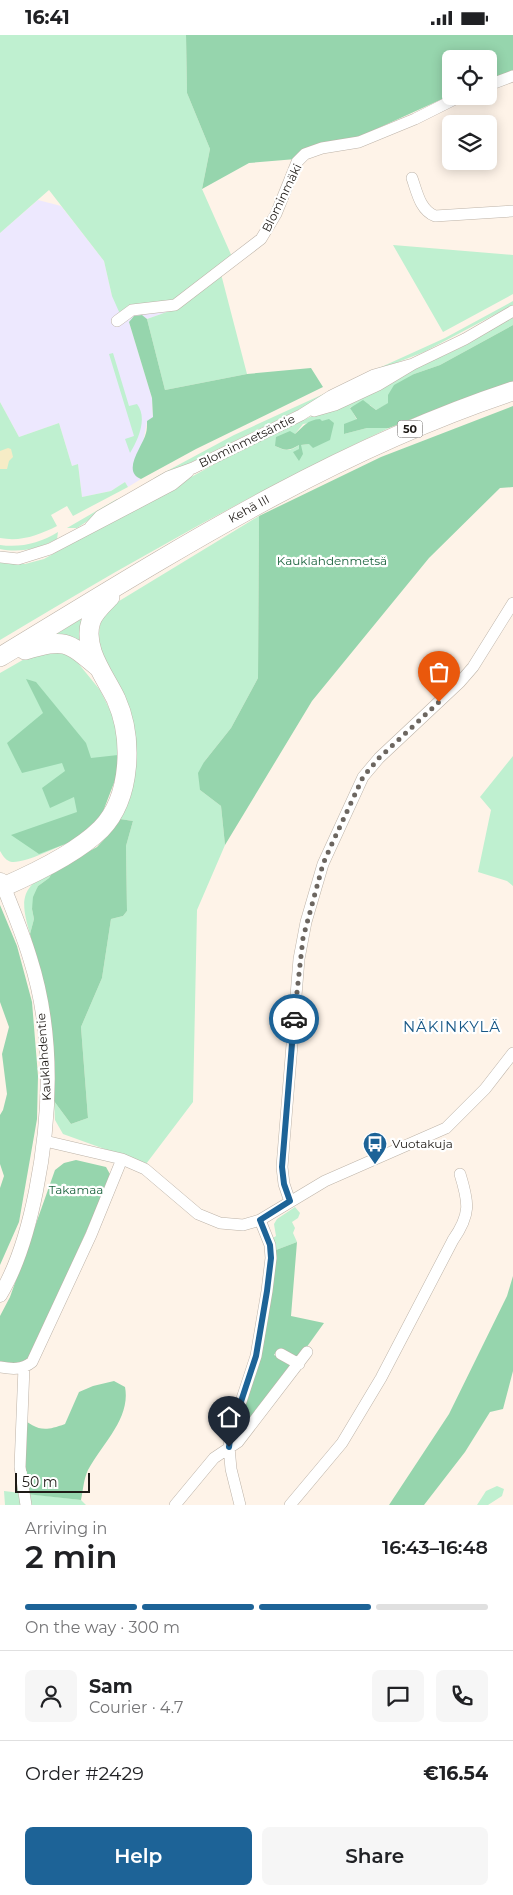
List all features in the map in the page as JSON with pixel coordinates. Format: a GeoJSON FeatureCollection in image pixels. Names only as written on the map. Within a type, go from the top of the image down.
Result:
{"type":"FeatureCollection","features":[{"type":"Feature","properties":{"kind":"highway","name":"Kehä III"},"geometry":{"type":"LineString","coordinates":[[1,653],[310,475],[400,433],[513,391]]}},
{"type":"Feature","properties":{"kind":"highway"},"geometry":{"type":"LineString","coordinates":[[1,882],[85,843],[103,827],[120,794],[127,756],[123,721],[116,701],[99,668],[89,633],[91,620],[97,610],[124,582]]}},
{"type":"Feature","properties":{"kind":"highway"},"geometry":{"type":"LineString","coordinates":[[1,653],[40,644],[62,642],[78,650],[99,668]]}},
{"type":"Feature","properties":{"kind":"street"},"geometry":{"type":"LineString","coordinates":[[497,82],[513,76]]}},
{"type":"Feature","properties":{"kind":"street","name":"Blominmäki"},"geometry":{"type":"LineString","coordinates":[[117,321],[132,310],[175,305],[261,239],[276,214],[297,162],[305,154],[322,148],[359,142],[415,119],[443,105]]}},
{"type":"Feature","properties":{"kind":"street"},"geometry":{"type":"LineString","coordinates":[[412,178],[421,203],[428,213],[435,216],[513,211]]}},
{"type":"Feature","properties":{"kind":"street","name":"Blominmetsäntie"},"geometry":{"type":"LineString","coordinates":[[0,557],[18,559],[33,556],[50,549],[90,527],[100,516],[137,493],[168,477],[193,468],[301,415],[331,396],[374,375],[413,364],[458,343],[513,311]]}},
{"type":"Feature","properties":{"kind":"street"},"geometry":{"type":"LineString","coordinates":[[290,1201],[284,1184],[282,1167],[299,959],[306,922],[323,864],[363,777],[379,758],[460,682],[473,667],[508,607],[513,603]]}},
{"type":"Feature","properties":{"kind":"street","name":"Kauklahdentie"},"geometry":{"type":"LineString","coordinates":[[0,1295],[24,1241],[34,1203],[45,1141],[48,1103],[43,1020],[31,959],[1,882]]}},
{"type":"Feature","properties":{"kind":"street"},"geometry":{"type":"LineString","coordinates":[[45,1141],[122,1159],[156,1176],[188,1206],[208,1219],[233,1225],[243,1225],[260,1220],[325,1181],[446,1128],[485,1089],[513,1053]]}},
{"type":"Feature","properties":{"kind":"street"},"geometry":{"type":"LineString","coordinates":[[0,1367],[14,1369],[24,1367],[32,1361],[91,1235],[122,1159]]}},
{"type":"Feature","properties":{"kind":"street"},"geometry":{"type":"LineString","coordinates":[[290,1505],[342,1443],[381,1378],[453,1240],[464,1223],[468,1211],[460,1174]]}},
{"type":"Feature","properties":{"kind":"street"},"geometry":{"type":"LineString","coordinates":[[240,1505],[231,1469],[229,1447],[231,1432],[258,1348],[268,1286],[271,1258],[270,1245],[260,1220]]}},
{"type":"Feature","properties":{"kind":"street"},"geometry":{"type":"LineString","coordinates":[[175,1505],[214,1458],[238,1441],[308,1352]]}},
{"type":"Feature","properties":{"kind":"street"},"geometry":{"type":"LineString","coordinates":[[281,1353],[299,1364]]}},
{"type":"Feature","properties":{"kind":"street"},"geometry":{"type":"LineString","coordinates":[[24,1367],[20,1467],[26,1505]]}},
{"type":"Feature","properties":{"kind":"shaded area"},"geometry":{"type":"Polygon","coordinates":[[[38,200],[61,206],[104,261],[112,296],[178,308],[147,319],[142,315],[129,322],[152,398],[153,418],[147,421],[137,477],[141,479],[128,487],[125,482],[111,491],[82,497],[78,464],[72,466],[59,423],[19,437],[0,402],[0,233],[38,200]]]}},
{"type":"Feature","properties":{"kind":"green space"},"geometry":{"type":"Polygon","coordinates":[[[0,35],[186,35],[187,93],[210,149],[202,189],[233,259],[171,304],[120,314],[112,296],[104,261],[49,190],[0,233],[0,35]]]}},
{"type":"Feature","properties":{"kind":"green space"},"geometry":{"type":"Polygon","coordinates":[[[186,35],[513,35],[513,70],[497,77],[497,50],[442,50],[442,99],[361,136],[296,159],[249,163],[202,189],[210,149],[187,93],[186,35]]]}},
{"type":"Feature","properties":{"kind":"green space"},"geometry":{"type":"Polygon","coordinates":[[[393,245],[513,255],[513,294],[443,332],[393,245]]]}},
{"type":"Feature","properties":{"kind":"green space"},"geometry":{"type":"Polygon","coordinates":[[[221,274],[247,374],[165,390],[147,319],[178,308],[221,274]]]}},
{"type":"Feature","properties":{"kind":"green space"},"geometry":{"type":"Polygon","coordinates":[[[513,301],[513,305],[424,352],[357,378],[445,338],[513,301]]]}},
{"type":"Feature","properties":{"kind":"green space"},"geometry":{"type":"Polygon","coordinates":[[[142,315],[147,319],[165,390],[247,374],[311,368],[323,387],[196,449],[141,479],[135,475],[133,464],[146,433],[147,421],[153,417],[152,398],[129,322],[134,316],[142,315]]]}},
{"type":"Feature","properties":{"kind":"green space"},"geometry":{"type":"Polygon","coordinates":[[[513,317],[513,325],[440,365],[414,374],[389,403],[376,410],[370,405],[350,407],[357,420],[344,434],[367,428],[389,428],[290,477],[192,529],[0,640],[0,563],[25,564],[44,559],[247,446],[462,347],[513,317]],[[322,421],[303,424],[295,434],[275,446],[287,450],[299,445],[299,461],[301,445],[309,444],[322,421]]]}},
{"type":"Feature","properties":{"kind":"green space"},"geometry":{"type":"Polygon","coordinates":[[[513,325],[513,382],[457,401],[389,428],[367,428],[344,434],[344,424],[357,419],[350,408],[363,400],[376,410],[388,403],[388,395],[394,385],[414,374],[440,365],[513,325]]]}},
{"type":"Feature","properties":{"kind":"green space"},"geometry":{"type":"Polygon","coordinates":[[[113,353],[129,406],[137,404],[142,416],[141,429],[130,453],[125,439],[134,436],[109,354],[113,353]]]}},
{"type":"Feature","properties":{"kind":"green space"},"geometry":{"type":"Polygon","coordinates":[[[341,386],[300,409],[155,480],[154,478],[234,435],[341,386]]]}},
{"type":"Feature","properties":{"kind":"green space"},"geometry":{"type":"Polygon","coordinates":[[[0,402],[19,437],[59,423],[72,466],[78,464],[82,497],[111,491],[125,482],[128,487],[73,516],[67,506],[51,515],[57,526],[43,532],[23,538],[0,538],[0,402]]]}},
{"type":"Feature","properties":{"kind":"green space","name":"Kauklahdenmetsä"},"geometry":{"type":"Polygon","coordinates":[[[513,406],[513,487],[500,488],[429,558],[312,701],[225,845],[221,806],[200,790],[198,773],[204,762],[231,728],[258,678],[259,516],[381,457],[513,406]]]}},
{"type":"Feature","properties":{"kind":"green space"},"geometry":{"type":"Polygon","coordinates":[[[320,419],[322,421],[329,419],[334,423],[330,440],[313,448],[309,444],[301,445],[303,454],[299,461],[293,452],[299,449],[299,445],[287,450],[275,446],[276,437],[290,431],[295,434],[309,422],[320,419]]]}},
{"type":"Feature","properties":{"kind":"green space"},"geometry":{"type":"Polygon","coordinates":[[[117,499],[118,501],[77,528],[67,528],[117,499]]]}},
{"type":"Feature","properties":{"kind":"green space"},"geometry":{"type":"Polygon","coordinates":[[[259,516],[258,678],[231,728],[204,762],[200,790],[221,806],[225,845],[197,910],[193,1102],[146,1164],[63,1134],[55,1120],[54,1101],[71,1124],[88,1118],[81,1027],[102,978],[111,919],[123,916],[127,911],[126,846],[133,821],[120,819],[133,763],[134,729],[124,697],[103,655],[99,641],[100,625],[106,609],[259,516]]]}},
{"type":"Feature","properties":{"kind":"green space"},"geometry":{"type":"Polygon","coordinates":[[[58,532],[57,539],[36,548],[15,551],[0,549],[0,545],[30,544],[58,532]]]}},
{"type":"Feature","properties":{"kind":"green space"},"geometry":{"type":"Polygon","coordinates":[[[86,616],[85,643],[53,636],[86,616]]]}},
{"type":"Feature","properties":{"kind":"green space"},"geometry":{"type":"Polygon","coordinates":[[[56,650],[73,657],[100,690],[114,718],[118,755],[73,841],[34,857],[12,862],[6,859],[0,851],[0,673],[28,657],[56,650]]]}},
{"type":"Feature","properties":{"kind":"green space"},"geometry":{"type":"Polygon","coordinates":[[[26,679],[36,682],[86,743],[91,758],[118,755],[117,775],[99,822],[73,841],[39,854],[11,835],[77,812],[74,797],[50,808],[42,788],[65,771],[62,763],[22,773],[7,743],[43,713],[26,679]]]}},
{"type":"Feature","properties":{"kind":"green space"},"geometry":{"type":"Polygon","coordinates":[[[513,756],[513,886],[507,881],[478,872],[491,810],[480,797],[513,756]]]}},
{"type":"Feature","properties":{"kind":"green space"},"geometry":{"type":"Polygon","coordinates":[[[120,819],[133,821],[126,846],[127,911],[123,916],[111,919],[102,978],[81,1027],[88,1118],[71,1124],[54,1101],[49,1007],[30,934],[34,919],[32,909],[33,897],[38,886],[49,878],[54,870],[97,847],[120,819]]]}},
{"type":"Feature","properties":{"kind":"green space"},"geometry":{"type":"Polygon","coordinates":[[[54,870],[49,878],[38,886],[32,909],[34,919],[30,934],[24,903],[26,896],[34,882],[54,870]]]}},
{"type":"Feature","properties":{"kind":"green space"},"geometry":{"type":"Polygon","coordinates":[[[0,905],[17,946],[32,1002],[38,1076],[37,1119],[19,1222],[0,1265],[0,1188],[4,1176],[0,1164],[0,1115],[7,1094],[2,1054],[9,1027],[0,1002],[0,905]]]}},
{"type":"Feature","properties":{"kind":"green space","name":"Takamaa"},"geometry":{"type":"Polygon","coordinates":[[[76,1160],[106,1167],[111,1176],[30,1358],[23,1363],[0,1363],[0,1316],[10,1297],[55,1170],[64,1163],[76,1160]]]}},
{"type":"Feature","properties":{"kind":"green space"},"geometry":{"type":"Polygon","coordinates":[[[295,1207],[300,1213],[298,1218],[292,1222],[295,1228],[293,1233],[297,1242],[276,1250],[273,1238],[276,1236],[274,1224],[277,1219],[295,1207]]]}},
{"type":"Feature","properties":{"kind":"green space"},"geometry":{"type":"Polygon","coordinates":[[[297,1242],[291,1316],[324,1323],[301,1355],[296,1357],[278,1349],[274,1355],[287,1361],[291,1366],[240,1433],[235,1436],[261,1356],[276,1250],[297,1242]]]}},
{"type":"Feature","properties":{"kind":"green space"},"geometry":{"type":"Polygon","coordinates":[[[513,1276],[513,1371],[503,1409],[490,1412],[465,1452],[424,1505],[389,1505],[449,1414],[507,1296],[513,1276]]]}},
{"type":"Feature","properties":{"kind":"green space"},"geometry":{"type":"Polygon","coordinates":[[[114,1381],[125,1387],[124,1409],[120,1420],[88,1470],[81,1500],[17,1493],[17,1415],[30,1424],[45,1429],[65,1424],[79,1392],[93,1386],[114,1381]]]}},
{"type":"Feature","properties":{"kind":"green space"},"geometry":{"type":"Polygon","coordinates":[[[497,1486],[504,1489],[502,1496],[488,1505],[477,1505],[486,1491],[497,1486]]]}},
{"type":"Feature","properties":{"kind":"green space"},"geometry":{"type":"Polygon","coordinates":[[[4,1491],[81,1500],[86,1505],[5,1505],[4,1491]]]}},
{"type":"Feature","properties":{"kind":"sand"},"geometry":{"type":"Polygon","coordinates":[[[8,448],[11,449],[13,457],[9,461],[7,469],[0,469],[0,451],[8,448]]]}},
{"type":"Feature","properties":{"kind":"way so far"},"geometry":{"type":"LineString","coordinates":[[294,1019],[299,959],[306,922],[323,864],[330,848],[363,777],[379,758],[439,702]]}},
{"type":"Feature","properties":{"kind":"place","name":"Vuotakuja"},"geometry":{"type":"Point","coordinates":[375,1165]}},
{"type":"Feature","properties":{"kind":"district","name":"NÄKINKYLÄ"},"geometry":{"type":"Point","coordinates":[452,1027]}},
{"type":"Feature","properties":{"kind":"route"},"geometry":{"type":"LineString","coordinates":[[229,1447],[231,1432],[260,1340],[267,1291],[271,1258],[270,1245],[260,1220],[290,1201],[284,1184],[282,1167],[294,1019]]}}]}
